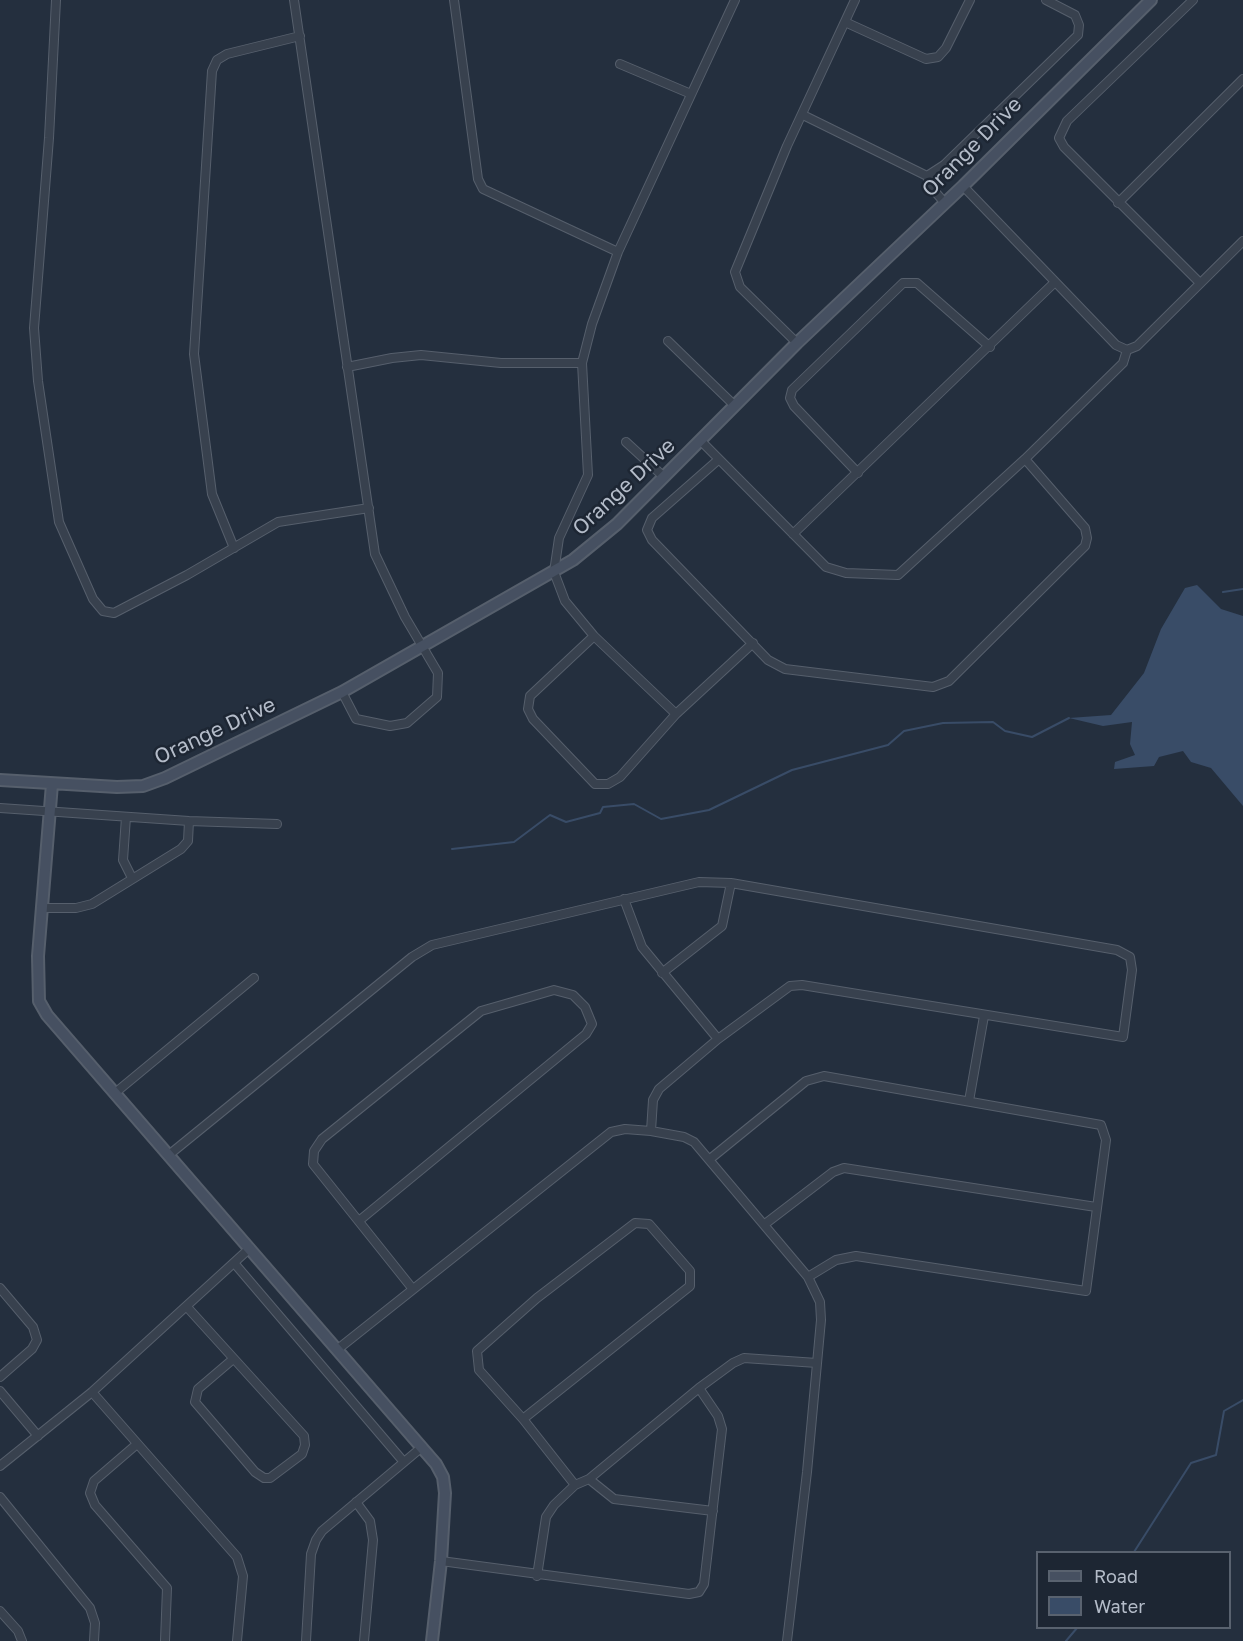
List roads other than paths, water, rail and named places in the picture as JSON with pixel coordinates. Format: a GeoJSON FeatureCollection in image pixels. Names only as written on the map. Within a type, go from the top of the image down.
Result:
{"type":"FeatureCollection","features":[{"type":"Feature","properties":{"kind":"street"},"geometry":{"type":"LineString","coordinates":[[56,0],[49,138],[34,328],[40,392],[59,522],[93,599],[103,611],[114,613],[285,520],[369,508]]}},
{"type":"Feature","properties":{"kind":"street"},"geometry":{"type":"LineString","coordinates":[[294,0],[375,554],[382,572],[438,673],[437,697],[407,723],[390,726],[356,719],[342,692]]}},
{"type":"Feature","properties":{"kind":"street"},"geometry":{"type":"LineString","coordinates":[[454,0],[478,179],[483,189],[618,252]]}},
{"type":"Feature","properties":{"kind":"street"},"geometry":{"type":"LineString","coordinates":[[676,714],[594,636],[565,602],[554,572],[559,538],[584,486],[589,466],[582,363],[592,324],[618,252],[735,0]]}},
{"type":"Feature","properties":{"kind":"street"},"geometry":{"type":"LineString","coordinates":[[796,343],[740,287],[735,272],[855,0]]}},
{"type":"Feature","properties":{"kind":"street"},"geometry":{"type":"LineString","coordinates":[[845,22],[926,59],[938,57],[946,48],[970,0]]}},
{"type":"Feature","properties":{"kind":"street"},"geometry":{"type":"LineString","coordinates":[[927,176],[944,165],[1078,35],[1079,25],[1076,15],[1046,0]]}},
{"type":"Feature","properties":{"kind":"street","name":"Orange Drive"},"geometry":{"type":"LineString","coordinates":[[0,780],[52,784],[143,786],[165,778],[342,692],[554,572],[602,538],[796,343],[963,186],[1151,0]]}},
{"type":"Feature","properties":{"kind":"street"},"geometry":{"type":"LineString","coordinates":[[1193,0],[1067,121],[1059,138],[1064,147],[1118,204],[1200,283]]}},
{"type":"Feature","properties":{"kind":"street"},"geometry":{"type":"LineString","coordinates":[[234,548],[212,494],[194,354],[212,71],[217,60],[227,54],[300,36]]}},
{"type":"Feature","properties":{"kind":"street"},"geometry":{"type":"LineString","coordinates":[[620,64],[691,94]]}},
{"type":"Feature","properties":{"kind":"street"},"geometry":{"type":"LineString","coordinates":[[1118,204],[1243,79]]}},
{"type":"Feature","properties":{"kind":"street"},"geometry":{"type":"LineString","coordinates":[[803,115],[927,176],[932,187],[944,202]]}},
{"type":"Feature","properties":{"kind":"street"},"geometry":{"type":"LineString","coordinates":[[963,186],[1116,345],[1126,350],[1137,346],[1243,241]]}},
{"type":"Feature","properties":{"kind":"street"},"geometry":{"type":"LineString","coordinates":[[793,534],[1055,282]]}},
{"type":"Feature","properties":{"kind":"street"},"geometry":{"type":"LineString","coordinates":[[858,473],[794,406],[790,398],[792,390],[903,283],[917,283],[990,347]]}},
{"type":"Feature","properties":{"kind":"street"},"geometry":{"type":"LineString","coordinates":[[668,341],[734,405]]}},
{"type":"Feature","properties":{"kind":"street"},"geometry":{"type":"LineString","coordinates":[[701,441],[826,567],[846,573],[898,575],[1026,459],[1123,363],[1126,350]]}},
{"type":"Feature","properties":{"kind":"street"},"geometry":{"type":"LineString","coordinates":[[347,367],[421,355],[501,363],[582,363]]}},
{"type":"Feature","properties":{"kind":"street"},"geometry":{"type":"LineString","coordinates":[[626,442],[664,477]]}},
{"type":"Feature","properties":{"kind":"street"},"geometry":{"type":"LineString","coordinates":[[718,460],[652,518],[647,530],[652,540],[768,660],[785,669],[933,687],[949,681],[1084,546],[1087,538],[1085,528],[1026,459]]}},
{"type":"Feature","properties":{"kind":"street"},"geometry":{"type":"LineString","coordinates":[[594,636],[530,696],[528,709],[533,719],[595,784],[608,784],[620,777],[676,714],[753,643]]}},
{"type":"Feature","properties":{"kind":"street"},"geometry":{"type":"LineString","coordinates":[[52,784],[41,908],[37,985],[39,1001],[47,1015],[170,1154],[436,1464],[445,1485],[441,1561],[432,1641]]}},
{"type":"Feature","properties":{"kind":"street"},"geometry":{"type":"LineString","coordinates":[[0,808],[189,821],[277,824]]}},
{"type":"Feature","properties":{"kind":"street"},"geometry":{"type":"LineString","coordinates":[[126,817],[123,860],[132,878]]}},
{"type":"Feature","properties":{"kind":"street"},"geometry":{"type":"LineString","coordinates":[[41,908],[87,906],[181,849],[188,841],[189,821]]}},
{"type":"Feature","properties":{"kind":"street"},"geometry":{"type":"LineString","coordinates":[[170,1154],[421,951],[462,936],[699,882],[731,883],[1118,950],[1130,957],[1132,970],[1123,1037],[795,985],[778,993],[718,1039],[655,1094],[651,1131]]}},
{"type":"Feature","properties":{"kind":"street"},"geometry":{"type":"LineString","coordinates":[[662,973],[722,926],[731,883]]}},
{"type":"Feature","properties":{"kind":"street"},"geometry":{"type":"LineString","coordinates":[[624,899],[640,943],[662,973],[718,1039]]}},
{"type":"Feature","properties":{"kind":"street"},"geometry":{"type":"LineString","coordinates":[[115,1093],[254,978]]}},
{"type":"Feature","properties":{"kind":"street"},"geometry":{"type":"LineString","coordinates":[[360,1220],[586,1034],[592,1024],[585,1007],[573,995],[554,990],[481,1011],[322,1139],[314,1151],[313,1164],[412,1288]]}},
{"type":"Feature","properties":{"kind":"street"},"geometry":{"type":"LineString","coordinates":[[969,1101],[984,1016]]}},
{"type":"Feature","properties":{"kind":"street"},"geometry":{"type":"LineString","coordinates":[[710,1159],[806,1081],[824,1076],[1101,1125],[1106,1140],[1086,1291],[856,1256],[836,1260],[808,1277]]}},
{"type":"Feature","properties":{"kind":"street"},"geometry":{"type":"LineString","coordinates":[[338,1349],[605,1135],[625,1129],[651,1131],[689,1139],[710,1159],[808,1277],[818,1296],[821,1310],[787,1641]]}},
{"type":"Feature","properties":{"kind":"street"},"geometry":{"type":"LineString","coordinates":[[765,1224],[834,1172],[844,1168],[1096,1207]]}},
{"type":"Feature","properties":{"kind":"street"},"geometry":{"type":"LineString","coordinates":[[523,1419],[690,1286],[690,1271],[649,1224],[635,1223],[537,1298],[477,1351],[479,1370],[523,1419],[575,1485]]}},
{"type":"Feature","properties":{"kind":"street"},"geometry":{"type":"LineString","coordinates":[[0,1466],[92,1392],[250,1248]]}},
{"type":"Feature","properties":{"kind":"street"},"geometry":{"type":"LineString","coordinates":[[235,1264],[403,1461]]}},
{"type":"Feature","properties":{"kind":"street"},"geometry":{"type":"LineString","coordinates":[[0,1288],[33,1327],[37,1340],[32,1349],[0,1377]]}},
{"type":"Feature","properties":{"kind":"street"},"geometry":{"type":"LineString","coordinates":[[187,1307],[232,1360],[304,1436],[305,1445],[302,1454],[270,1478],[264,1478],[255,1472],[195,1402],[198,1389],[232,1360]]}},
{"type":"Feature","properties":{"kind":"street"},"geometry":{"type":"LineString","coordinates":[[537,1576],[549,1511],[575,1485],[589,1479],[699,1388],[733,1363],[744,1358],[817,1363]]}},
{"type":"Feature","properties":{"kind":"street"},"geometry":{"type":"LineString","coordinates":[[441,1561],[537,1576],[695,1594],[699,1592],[704,1584],[722,1429],[718,1416],[699,1388]]}},
{"type":"Feature","properties":{"kind":"street"},"geometry":{"type":"LineString","coordinates":[[0,1391],[38,1436]]}},
{"type":"Feature","properties":{"kind":"street"},"geometry":{"type":"LineString","coordinates":[[92,1392],[237,1557],[243,1575],[237,1641]]}},
{"type":"Feature","properties":{"kind":"street"},"geometry":{"type":"LineString","coordinates":[[136,1444],[94,1480],[90,1492],[95,1505],[166,1588],[165,1641]]}},
{"type":"Feature","properties":{"kind":"street"},"geometry":{"type":"LineString","coordinates":[[306,1641],[313,1547],[322,1531],[422,1447]]}},
{"type":"Feature","properties":{"kind":"street"},"geometry":{"type":"LineString","coordinates":[[589,1479],[609,1497],[619,1500],[713,1511]]}},
{"type":"Feature","properties":{"kind":"street"},"geometry":{"type":"LineString","coordinates":[[0,1497],[90,1608],[95,1623],[94,1641]]}},
{"type":"Feature","properties":{"kind":"street"},"geometry":{"type":"LineString","coordinates":[[356,1502],[370,1521],[373,1540],[364,1641]]}},
{"type":"Feature","properties":{"kind":"street"},"geometry":{"type":"LineString","coordinates":[[0,1611],[18,1631],[22,1641]]}},
{"type":"Feature","properties":{"kind":"water"},"geometry":{"type":"Polygon","coordinates":[[[1197,585],[1221,609],[1243,616],[1243,806],[1211,768],[1191,762],[1183,751],[1159,757],[1154,766],[1114,769],[1115,762],[1135,755],[1130,744],[1132,722],[1103,726],[1069,718],[1111,715],[1144,673],[1161,629],[1185,588],[1197,585]]]}},
{"type":"Feature","properties":{"kind":"waterway"},"geometry":{"type":"LineString","coordinates":[[1223,592],[1243,589]]}},
{"type":"Feature","properties":{"kind":"waterway"},"geometry":{"type":"LineString","coordinates":[[452,849],[514,842],[550,815],[566,822],[600,813],[603,807],[634,804],[661,819],[709,810],[792,770],[888,745],[904,731],[943,723],[993,722],[1005,731],[1032,737],[1069,718]]}},
{"type":"Feature","properties":{"kind":"waterway"},"geometry":{"type":"LineString","coordinates":[[1135,1551],[1191,1463],[1216,1455],[1224,1411],[1243,1400]]}},
{"type":"Feature","properties":{"kind":"waterway"},"geometry":{"type":"LineString","coordinates":[[1066,1641],[1076,1629]]}}]}
